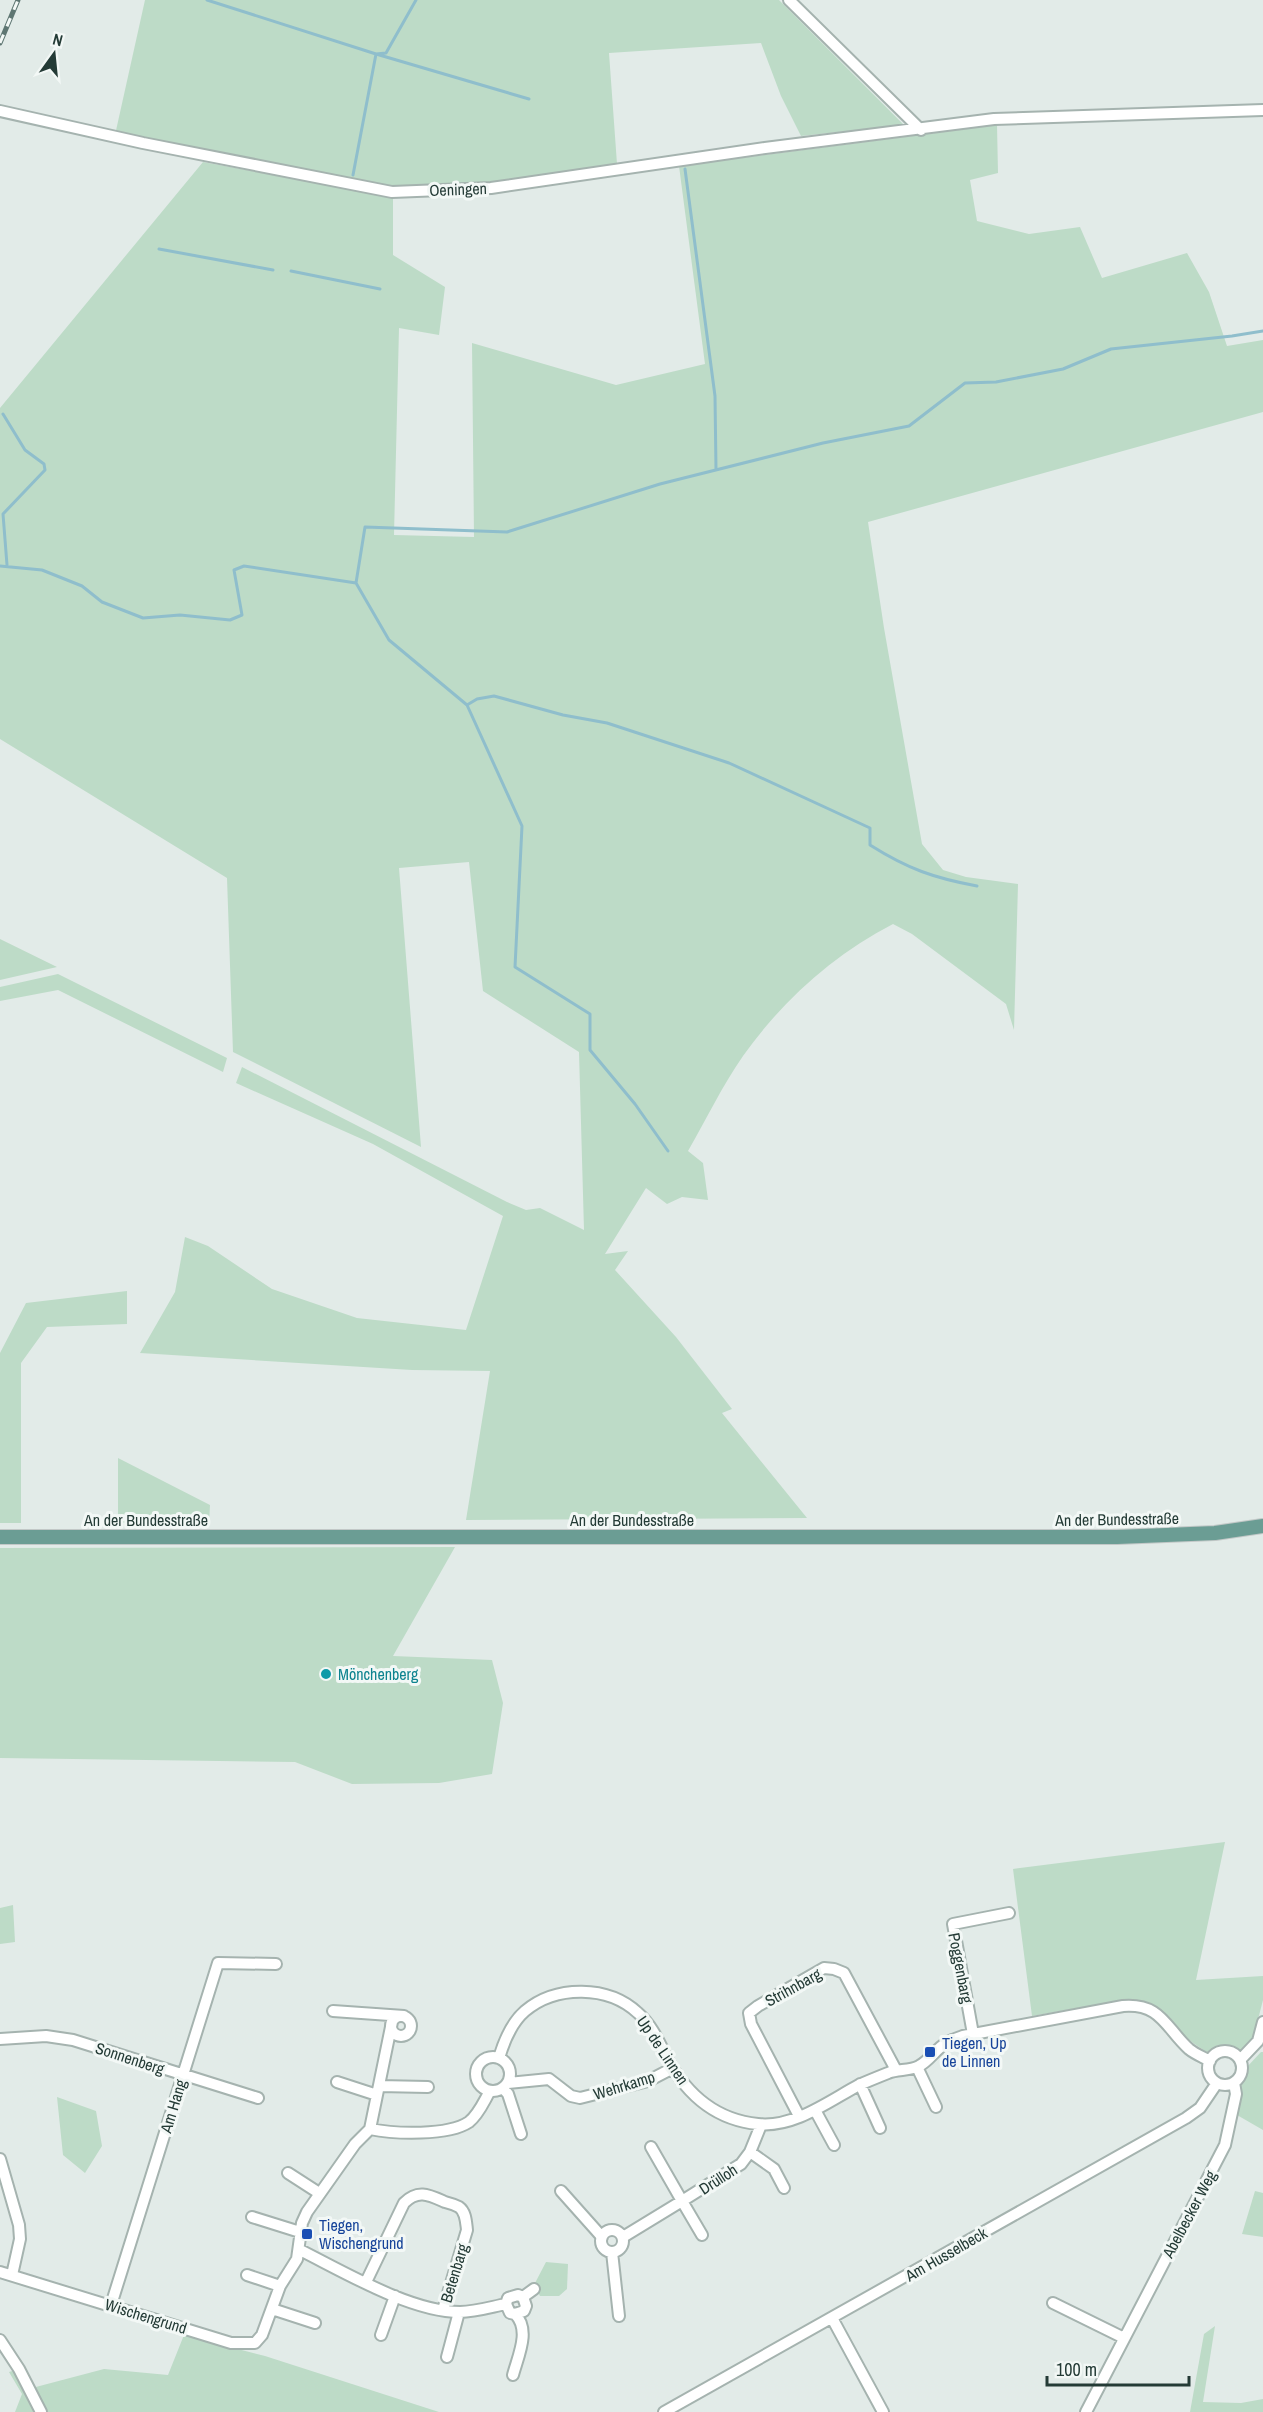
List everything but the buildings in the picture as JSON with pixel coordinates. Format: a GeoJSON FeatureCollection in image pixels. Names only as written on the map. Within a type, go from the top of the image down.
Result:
{"type":"FeatureCollection","features":[{"type":"Feature","properties":{"kind":"main road","name":"An der Bundesstraße"},"geometry":{"type":"LineString","coordinates":[[0,1537],[1117,1537],[1215,1533],[1263,1526]]}},
{"type":"Feature","properties":{"kind":"street"},"geometry":{"type":"LineString","coordinates":[[789,0],[921,130]]}},
{"type":"Feature","properties":{"kind":"street","name":"Oeningen"},"geometry":{"type":"LineString","coordinates":[[0,111],[143,143],[392,192],[491,188],[765,148],[994,119],[1263,110]]}},
{"type":"Feature","properties":{"kind":"street","name":"Poggenbarg"},"geometry":{"type":"LineString","coordinates":[[974,2034],[953,1924],[1009,1913]]}},
{"type":"Feature","properties":{"kind":"street","name":"Am Hang"},"geometry":{"type":"LineString","coordinates":[[111,2305],[218,1963],[276,1964]]}},
{"type":"Feature","properties":{"kind":"street","name":"Strihnbarg"},"geometry":{"type":"LineString","coordinates":[[799,2116],[751,2024],[749,2013],[824,1968],[844,1973],[896,2070]]}},
{"type":"Feature","properties":{"kind":"street","name":"Up de Linnen"},"geometry":{"type":"LineString","coordinates":[[499,2058],[507,2036],[525,2012],[556,1995],[591,1991],[614,1998],[637,2011],[651,2028],[673,2068],[698,2100],[720,2115],[761,2125],[799,2116],[815,2110],[860,2084],[896,2070],[917,2067]]}},
{"type":"Feature","properties":{"kind":"street"},"geometry":{"type":"LineString","coordinates":[[936,2107],[917,2067],[947,2043],[974,2034],[1138,2005],[1155,2013],[1190,2050],[1210,2061]]}},
{"type":"Feature","properties":{"kind":"street"},"geometry":{"type":"LineString","coordinates":[[333,2011],[404,2016],[411,2024],[407,2034],[394,2033],[391,2028],[392,2022]]}},
{"type":"Feature","properties":{"kind":"street"},"geometry":{"type":"LineString","coordinates":[[404,2016],[395,2017],[392,2022],[370,2129],[409,2132],[456,2128],[476,2115],[490,2091],[505,2085]]}},
{"type":"Feature","properties":{"kind":"street","name":"Abelbecker Weg"},"geometry":{"type":"LineString","coordinates":[[1086,2412],[1225,2145],[1236,2094],[1234,2083],[1242,2071],[1240,2060],[1258,2041],[1263,2022]]}},
{"type":"Feature","properties":{"kind":"street","name":"Sonnenberg"},"geometry":{"type":"LineString","coordinates":[[0,2039],[46,2036],[73,2040],[258,2098]]}},
{"type":"Feature","properties":{"kind":"street"},"geometry":{"type":"LineString","coordinates":[[1234,2083],[1228,2085],[1217,2083],[1209,2074],[1210,2061],[1216,2054],[1224,2051],[1240,2060]]}},
{"type":"Feature","properties":{"kind":"street"},"geometry":{"type":"LineString","coordinates":[[490,2091],[481,2086],[478,2081],[477,2069],[486,2059],[499,2058],[510,2071],[505,2085],[521,2134]]}},
{"type":"Feature","properties":{"kind":"street","name":"Wehrkamp"},"geometry":{"type":"LineString","coordinates":[[505,2085],[549,2079],[571,2096],[580,2098],[648,2081],[673,2068]]}},
{"type":"Feature","properties":{"kind":"street"},"geometry":{"type":"LineString","coordinates":[[337,2082],[378,2091],[428,2087]]}},
{"type":"Feature","properties":{"kind":"street","name":"Am Husselbeck"},"geometry":{"type":"LineString","coordinates":[[664,2412],[1186,2118],[1200,2108],[1217,2083]]}},
{"type":"Feature","properties":{"kind":"street"},"geometry":{"type":"LineString","coordinates":[[860,2084],[880,2128]]}},
{"type":"Feature","properties":{"kind":"street"},"geometry":{"type":"LineString","coordinates":[[815,2110],[834,2145]]}},
{"type":"Feature","properties":{"kind":"street","name":"Drülloh"},"geometry":{"type":"LineString","coordinates":[[623,2236],[741,2164],[750,2152],[761,2125]]}},
{"type":"Feature","properties":{"kind":"street","name":"Wischengrund"},"geometry":{"type":"LineString","coordinates":[[0,2272],[231,2343],[245,2345],[255,2343],[262,2335],[280,2286],[297,2259],[300,2250],[300,2232],[307,2212],[355,2144],[370,2129]]}},
{"type":"Feature","properties":{"kind":"street","name":"Drülloh"},"geometry":{"type":"LineString","coordinates":[[651,2147],[702,2235]]}},
{"type":"Feature","properties":{"kind":"street","name":"Drülloh"},"geometry":{"type":"LineString","coordinates":[[750,2152],[774,2169],[784,2188]]}},
{"type":"Feature","properties":{"kind":"street"},"geometry":{"type":"LineString","coordinates":[[0,2159],[19,2225],[18,2255],[12,2276]]}},
{"type":"Feature","properties":{"kind":"street"},"geometry":{"type":"LineString","coordinates":[[288,2173],[319,2193]]}},
{"type":"Feature","properties":{"kind":"street"},"geometry":{"type":"LineString","coordinates":[[561,2192],[602,2237],[601,2244],[605,2250],[612,2252],[619,2316]]}},
{"type":"Feature","properties":{"kind":"street","name":"Betenbarg"},"geometry":{"type":"LineString","coordinates":[[366,2282],[404,2203],[419,2193],[427,2195],[460,2208],[466,2218],[467,2230],[443,2310]]}},
{"type":"Feature","properties":{"kind":"street"},"geometry":{"type":"LineString","coordinates":[[252,2217],[300,2232]]}},
{"type":"Feature","properties":{"kind":"street","name":"Drülloh"},"geometry":{"type":"LineString","coordinates":[[602,2237],[606,2232],[612,2230],[618,2231],[623,2236],[623,2244],[619,2250],[612,2252]]}},
{"type":"Feature","properties":{"kind":"street"},"geometry":{"type":"LineString","coordinates":[[300,2250],[395,2296],[443,2310],[459,2312],[506,2304],[512,2295],[523,2297],[534,2289]]}},
{"type":"Feature","properties":{"kind":"street"},"geometry":{"type":"LineString","coordinates":[[247,2275],[280,2286]]}},
{"type":"Feature","properties":{"kind":"street"},"geometry":{"type":"LineString","coordinates":[[381,2335],[395,2296]]}},
{"type":"Feature","properties":{"kind":"street"},"geometry":{"type":"LineString","coordinates":[[515,2314],[524,2311],[526,2306],[523,2297]]}},
{"type":"Feature","properties":{"kind":"street"},"geometry":{"type":"LineString","coordinates":[[1053,2302],[1124,2338]]}},
{"type":"Feature","properties":{"kind":"street"},"geometry":{"type":"LineString","coordinates":[[506,2304],[510,2313],[515,2314],[522,2323],[524,2333],[513,2375]]}},
{"type":"Feature","properties":{"kind":"street"},"geometry":{"type":"LineString","coordinates":[[272,2309],[315,2323]]}},
{"type":"Feature","properties":{"kind":"street"},"geometry":{"type":"LineString","coordinates":[[447,2357],[459,2312]]}},
{"type":"Feature","properties":{"kind":"street"},"geometry":{"type":"LineString","coordinates":[[832,2318],[883,2412]]}},
{"type":"Feature","properties":{"kind":"street"},"geometry":{"type":"LineString","coordinates":[[0,2340],[41,2412]]}},
{"type":"Feature","properties":{"kind":"green space"},"geometry":{"type":"Polygon","coordinates":[[[145,0],[779,0],[904,125],[801,136],[781,96],[761,43],[609,53],[617,164],[489,183],[390,186],[115,135],[145,0]]]}},
{"type":"Feature","properties":{"kind":"green space"},"geometry":{"type":"Polygon","coordinates":[[[997,125],[998,173],[970,180],[977,221],[1029,234],[1080,227],[1102,278],[1187,253],[1209,292],[1227,346],[1263,340],[1263,412],[868,522],[922,844],[943,870],[966,877],[1018,884],[1014,1030],[1006,1004],[912,934],[893,924],[871,936],[829,965],[792,998],[758,1036],[721,1091],[688,1151],[703,1163],[708,1200],[682,1197],[667,1204],[646,1188],[605,1254],[628,1251],[615,1270],[676,1337],[732,1409],[722,1413],[807,1518],[466,1520],[490,1371],[412,1370],[140,1353],[175,1292],[185,1237],[208,1246],[272,1289],[357,1318],[466,1330],[503,1216],[373,1144],[236,1083],[242,1067],[507,1202],[526,1210],[540,1208],[584,1230],[579,1052],[483,991],[469,862],[399,868],[421,1147],[233,1052],[227,878],[0,739],[0,408],[203,162],[393,197],[393,255],[445,287],[439,335],[399,328],[394,535],[474,537],[472,343],[616,385],[705,364],[679,166],[997,125]]]}},
{"type":"Feature","properties":{"kind":"green space"},"geometry":{"type":"Polygon","coordinates":[[[0,939],[57,967],[0,980],[0,939]]]}},
{"type":"Feature","properties":{"kind":"green space"},"geometry":{"type":"Polygon","coordinates":[[[58,974],[227,1058],[223,1072],[58,990],[0,1001],[0,987],[58,974]]]}},
{"type":"Feature","properties":{"kind":"green space"},"geometry":{"type":"Polygon","coordinates":[[[127,1291],[127,1324],[47,1327],[21,1363],[21,1523],[0,1523],[0,1353],[26,1303],[127,1291]]]}},
{"type":"Feature","properties":{"kind":"green space"},"geometry":{"type":"Polygon","coordinates":[[[118,1458],[210,1505],[209,1524],[118,1523],[118,1458]]]}},
{"type":"Feature","properties":{"kind":"green space"},"geometry":{"type":"Polygon","coordinates":[[[455,1547],[393,1656],[492,1660],[503,1703],[492,1774],[439,1783],[352,1784],[295,1762],[0,1758],[0,1548],[455,1547]]]}},
{"type":"Feature","properties":{"kind":"green space"},"geometry":{"type":"Polygon","coordinates":[[[1225,1842],[1196,1980],[1263,1976],[1263,2000],[1253,2039],[1239,2055],[1229,2049],[1210,2053],[1187,2038],[1161,2012],[1138,2001],[1123,2000],[1032,2016],[1013,1869],[1225,1842]]]}},
{"type":"Feature","properties":{"kind":"green space"},"geometry":{"type":"Polygon","coordinates":[[[13,1905],[15,1942],[0,1944],[0,1908],[13,1905]]]}},
{"type":"Feature","properties":{"kind":"green space"},"geometry":{"type":"Polygon","coordinates":[[[1263,2052],[1263,2130],[1237,2115],[1237,2089],[1244,2079],[1246,2068],[1263,2052]]]}},
{"type":"Feature","properties":{"kind":"green space"},"geometry":{"type":"Polygon","coordinates":[[[57,2097],[96,2111],[102,2146],[85,2173],[63,2155],[57,2097]]]}},
{"type":"Feature","properties":{"kind":"green space"},"geometry":{"type":"Polygon","coordinates":[[[1255,2191],[1263,2193],[1263,2237],[1242,2234],[1255,2191]]]}},
{"type":"Feature","properties":{"kind":"green space"},"geometry":{"type":"Polygon","coordinates":[[[546,2262],[568,2264],[567,2289],[559,2296],[540,2296],[534,2285],[546,2262]]]}},
{"type":"Feature","properties":{"kind":"green space"},"geometry":{"type":"Polygon","coordinates":[[[1215,2326],[1203,2402],[1241,2403],[1263,2399],[1263,2412],[1190,2412],[1204,2334],[1215,2326]]]}},
{"type":"Feature","properties":{"kind":"green space"},"geometry":{"type":"Polygon","coordinates":[[[184,2335],[265,2356],[439,2412],[15,2412],[22,2394],[9,2372],[22,2368],[32,2388],[104,2369],[168,2375],[184,2335]]]}},
{"type":"Feature","properties":{"kind":"waterway"},"geometry":{"type":"LineString","coordinates":[[207,0],[376,54],[529,99]]}},
{"type":"Feature","properties":{"kind":"waterway"},"geometry":{"type":"LineString","coordinates":[[353,175],[376,54],[386,53],[416,0]]}},
{"type":"Feature","properties":{"kind":"waterway"},"geometry":{"type":"LineString","coordinates":[[685,169],[715,396],[716,470]]}},
{"type":"Feature","properties":{"kind":"waterway"},"geometry":{"type":"LineString","coordinates":[[159,249],[273,270]]}},
{"type":"Feature","properties":{"kind":"waterway"},"geometry":{"type":"LineString","coordinates":[[291,271],[380,289]]}},
{"type":"Feature","properties":{"kind":"waterway"},"geometry":{"type":"LineString","coordinates":[[668,1151],[635,1104],[590,1050],[590,1014],[515,967],[522,826],[467,705],[389,640],[356,583],[365,527],[507,532],[660,484],[823,443],[909,426],[965,383],[996,382],[1063,369],[1111,349],[1263,331]]}},
{"type":"Feature","properties":{"kind":"waterway"},"geometry":{"type":"LineString","coordinates":[[3,414],[25,450],[44,464],[45,470],[3,514],[7,565]]}},
{"type":"Feature","properties":{"kind":"waterway"},"geometry":{"type":"LineString","coordinates":[[0,566],[42,570],[82,586],[102,602],[143,618],[180,615],[230,620],[242,615],[234,570],[244,566],[356,583]]}},
{"type":"Feature","properties":{"kind":"waterway"},"geometry":{"type":"LineString","coordinates":[[467,705],[477,699],[494,696],[563,715],[607,723],[729,763],[870,828],[870,845],[909,866],[947,880],[977,886]]}},
{"type":"Feature","properties":{"kind":"railway"},"geometry":{"type":"LineString","coordinates":[[0,43],[18,0]]}},
{"type":"Feature","properties":{"kind":"place","name":"Mönchenberg"},"geometry":{"type":"Point","coordinates":[326,1674]}},
{"type":"Feature","properties":{"kind":"place","name":"Tiegen, Up de Linnen"},"geometry":{"type":"Point","coordinates":[930,2052]}},
{"type":"Feature","properties":{"kind":"place","name":"Tiegen, Wischengrund"},"geometry":{"type":"Point","coordinates":[307,2234]}}]}
